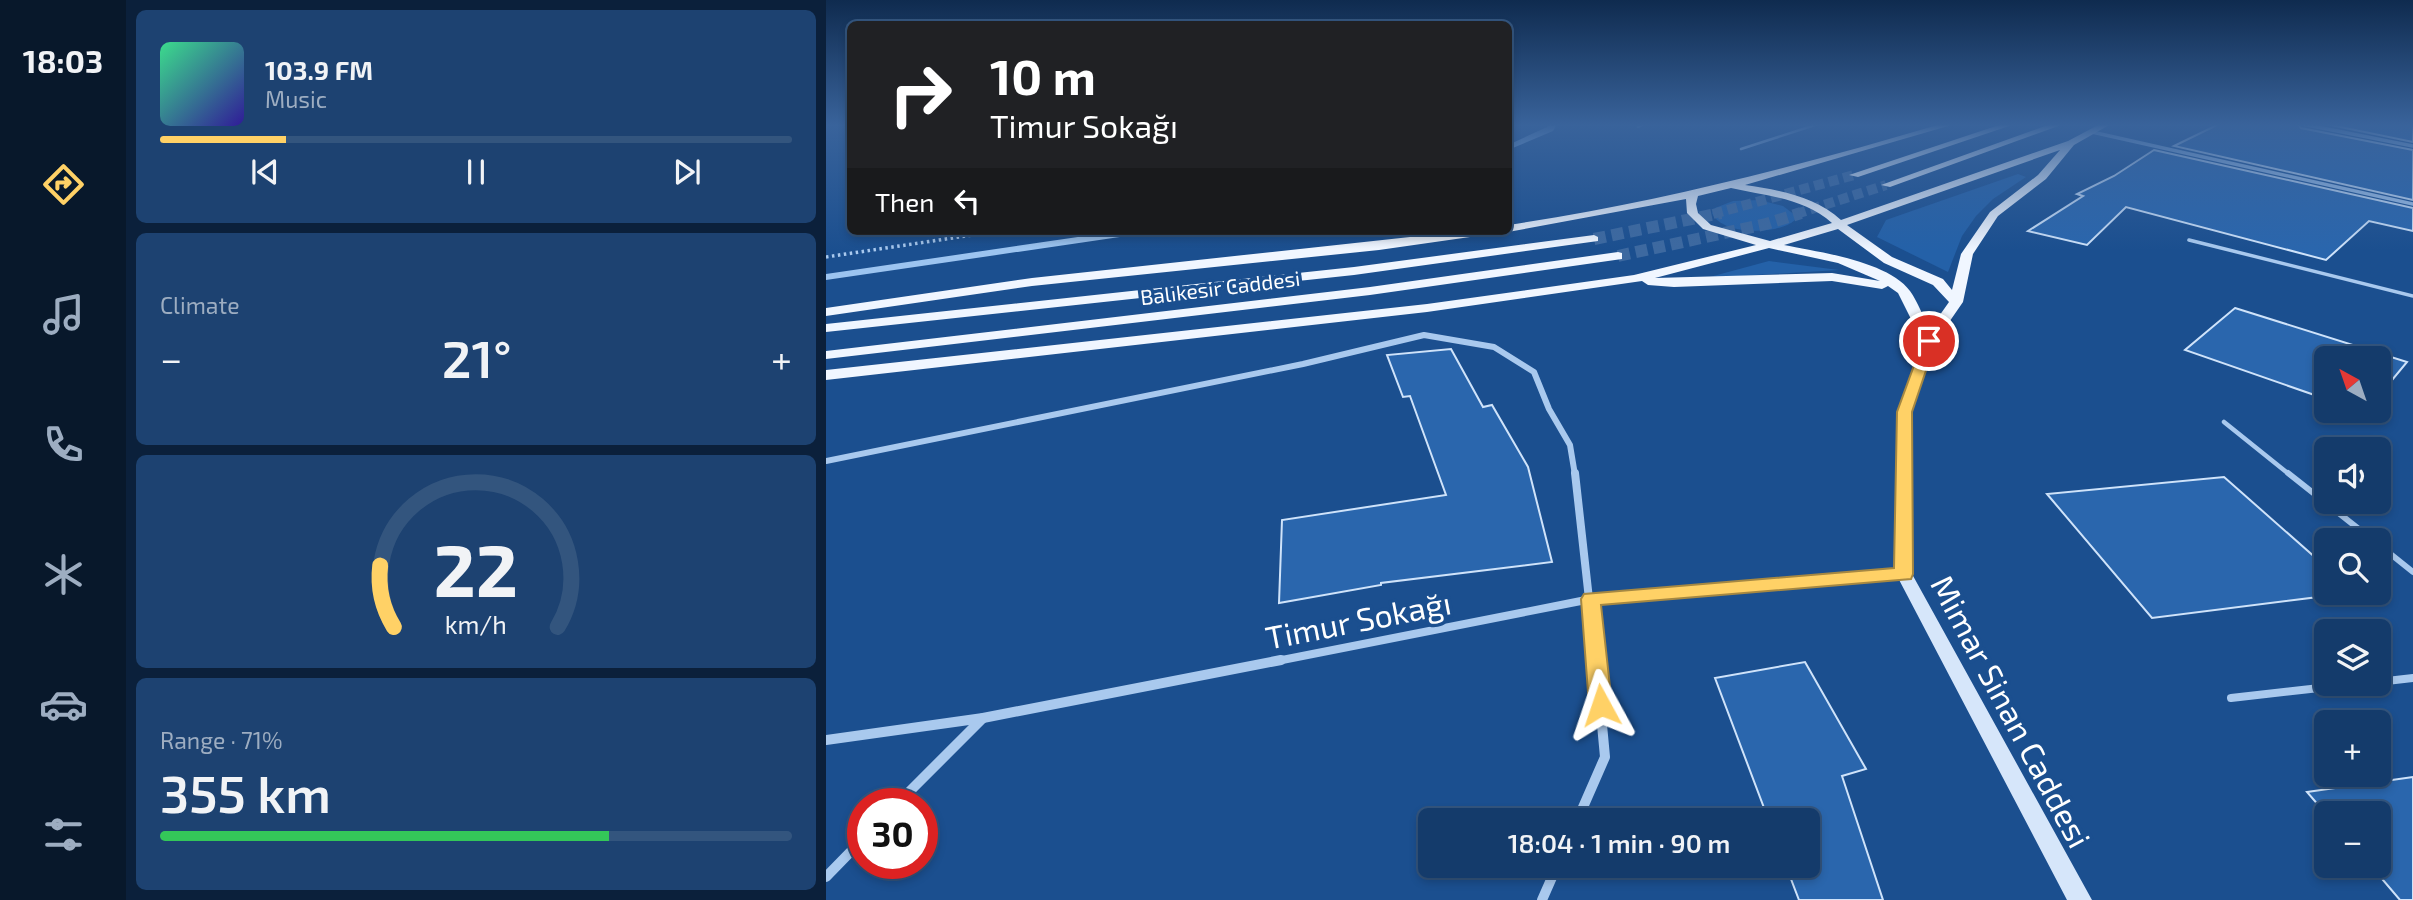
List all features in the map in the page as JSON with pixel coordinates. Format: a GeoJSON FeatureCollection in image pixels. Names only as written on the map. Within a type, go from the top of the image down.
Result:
{"type":"FeatureCollection","features":[{"type":"Feature","properties":{"kind":"main road"},"geometry":{"type":"LineString","coordinates":[[1512,228],[1584,218],[1727,186],[1799,166]]}},
{"type":"Feature","properties":{"kind":"main road"},"geometry":{"type":"LineString","coordinates":[[1854,175],[1882,166]]}},
{"type":"Feature","properties":{"kind":"main road"},"geometry":{"type":"LineString","coordinates":[[1886,185],[1940,166]]}},
{"type":"Feature","properties":{"kind":"main road"},"geometry":{"type":"LineString","coordinates":[[826,375],[1427,308],[1634,279],[1774,246],[2006,166]]}},
{"type":"Feature","properties":{"kind":"main road"},"geometry":{"type":"LineString","coordinates":[[1693,194],[1689,206],[1698,221],[1731,235],[1842,260],[1882,276],[1903,291],[1929,341],[1956,302],[1967,254],[1994,214],[2042,177],[2051,166]]}},
{"type":"Feature","properties":{"kind":"main road"},"geometry":{"type":"LineString","coordinates":[[1727,186],[1777,193],[1798,199],[1827,213],[1852,236],[1888,260],[1938,282],[1956,302]]}},
{"type":"Feature","properties":{"kind":"main road"},"geometry":{"type":"LineString","coordinates":[[826,312],[1032,282],[1461,235]]}},
{"type":"Feature","properties":{"kind":"main road","name":"Balıkesir Caddesi"},"geometry":{"type":"LineString","coordinates":[[826,328],[1354,271],[1594,239]]}},
{"type":"Feature","properties":{"kind":"main road","name":"Balıkesir Caddesi"},"geometry":{"type":"LineString","coordinates":[[826,355],[1370,291],[1618,256]]}},
{"type":"Feature","properties":{"kind":"main road"},"geometry":{"type":"LineString","coordinates":[[1634,279],[1674,283],[1832,277],[1866,281],[1903,291]]}},
{"type":"Feature","properties":{"kind":"main road","name":"Mimar Sinan Caddesi"},"geometry":{"type":"LineString","coordinates":[[1929,341],[1905,412],[1904,574],[2080,900]]}},
{"type":"Feature","properties":{"kind":"street"},"geometry":{"type":"LineString","coordinates":[[2244,166],[2413,204]]}},
{"type":"Feature","properties":{"kind":"street"},"geometry":{"type":"LineString","coordinates":[[826,461],[1303,364],[1424,335],[1494,346],[1534,372],[1549,409],[1570,445],[1580,500],[1605,757],[1583,808]]}},
{"type":"Feature","properties":{"kind":"street","name":"Timur Sokağı"},"geometry":{"type":"LineString","coordinates":[[826,740],[983,718],[1591,599],[1904,574]]}},
{"type":"Feature","properties":{"kind":"street"},"geometry":{"type":"LineString","coordinates":[[913,788],[983,718]]}},
{"type":"Feature","properties":{"kind":"street"},"geometry":{"type":"LineString","coordinates":[[826,877],[847,855]]}},
{"type":"Feature","properties":{"kind":"street"},"geometry":{"type":"LineString","coordinates":[[1542,900],[1552,878]]}},
{"type":"Feature","properties":{"kind":"lane"},"geometry":{"type":"LineString","coordinates":[[2189,240],[2413,296]]}},
{"type":"Feature","properties":{"kind":"lane"},"geometry":{"type":"LineString","coordinates":[[2224,422],[2358,528]]}},
{"type":"Feature","properties":{"kind":"lane"},"geometry":{"type":"LineString","coordinates":[[2391,554],[2413,572]]}},
{"type":"Feature","properties":{"kind":"lane"},"geometry":{"type":"LineString","coordinates":[[2391,681],[2413,678]]}},
{"type":"Feature","properties":{"kind":"lane"},"geometry":{"type":"LineString","coordinates":[[2231,698],[2314,689]]}},
{"type":"Feature","properties":{"kind":"path"},"geometry":{"type":"LineString","coordinates":[[826,257],[972,235]]}},
{"type":"Feature","properties":{"kind":"shaded area"},"geometry":{"type":"Polygon","coordinates":[[[2018,174],[2026,177],[1993,199],[1976,216],[1962,236],[1948,272],[1877,237],[1886,220],[2018,174]]]}},
{"type":"Feature","properties":{"kind":"shaded area"},"geometry":{"type":"Polygon","coordinates":[[[1759,200],[1783,206],[1795,215],[1795,220],[1777,228],[1751,231],[1727,226],[1718,221],[1712,213],[1715,208],[1733,201],[1759,200]]]}},
{"type":"Feature","properties":{"kind":"shaded area"},"geometry":{"type":"Polygon","coordinates":[[[1769,261],[1839,270],[1706,278],[1769,261]]]}},
{"type":"Feature","properties":{"kind":"building"},"geometry":{"type":"Polygon","coordinates":[[[2129,166],[2225,166],[2413,208],[2413,231],[2369,221],[2326,260],[2126,207],[2087,245],[2028,231],[2083,196],[2077,194],[2129,166]]]}},
{"type":"Feature","properties":{"kind":"building"},"geometry":{"type":"Polygon","coordinates":[[[2263,166],[2413,166],[2413,200],[2263,166]]]}},
{"type":"Feature","properties":{"kind":"building"},"geometry":{"type":"Polygon","coordinates":[[[2235,308],[2356,346],[2314,346],[2314,395],[2185,350],[2235,308]]]}},
{"type":"Feature","properties":{"kind":"building"},"geometry":{"type":"Polygon","coordinates":[[[1451,349],[1483,407],[1492,405],[1528,467],[1552,562],[1381,583],[1279,603],[1282,520],[1446,495],[1410,396],[1403,397],[1387,355],[1451,349]]]}},
{"type":"Feature","properties":{"kind":"building"},"geometry":{"type":"Polygon","coordinates":[[[2391,357],[2407,362],[2391,381],[2391,357]]]}},
{"type":"Feature","properties":{"kind":"building"},"geometry":{"type":"Polygon","coordinates":[[[2224,477],[2314,556],[2314,598],[2152,618],[2047,494],[2224,477]]]}},
{"type":"Feature","properties":{"kind":"building"},"geometry":{"type":"Polygon","coordinates":[[[1805,662],[1866,769],[1842,776],[1883,900],[1799,900],[1791,878],[1820,878],[1820,808],[1764,808],[1715,678],[1805,662]]]}},
{"type":"Feature","properties":{"kind":"building"},"geometry":{"type":"Polygon","coordinates":[[[2413,777],[2413,900],[2400,900],[2381,878],[2391,878],[2391,801],[2315,801],[2307,792],[2342,787],[2391,787],[2391,780],[2413,777]]]}},
{"type":"Feature","properties":{"kind":"waterway"},"geometry":{"type":"LineString","coordinates":[[826,277],[1113,235]]}},
{"type":"Feature","properties":{"kind":"tunnel"},"geometry":{"type":"LineString","coordinates":[[1713,214],[1854,175]]}},
{"type":"Feature","properties":{"kind":"tunnel"},"geometry":{"type":"LineString","coordinates":[[1796,214],[1886,185]]}},
{"type":"Feature","properties":{"kind":"tunnel"},"geometry":{"type":"LineString","coordinates":[[1594,239],[1721,213]]}},
{"type":"Feature","properties":{"kind":"tunnel"},"geometry":{"type":"LineString","coordinates":[[1618,256],[1766,224],[1801,213]]}},
{"type":"Feature","properties":{"kind":"route"},"geometry":{"type":"LineString","coordinates":[[1601,705],[1591,599],[1904,574],[1905,412],[1929,341]]}}]}
